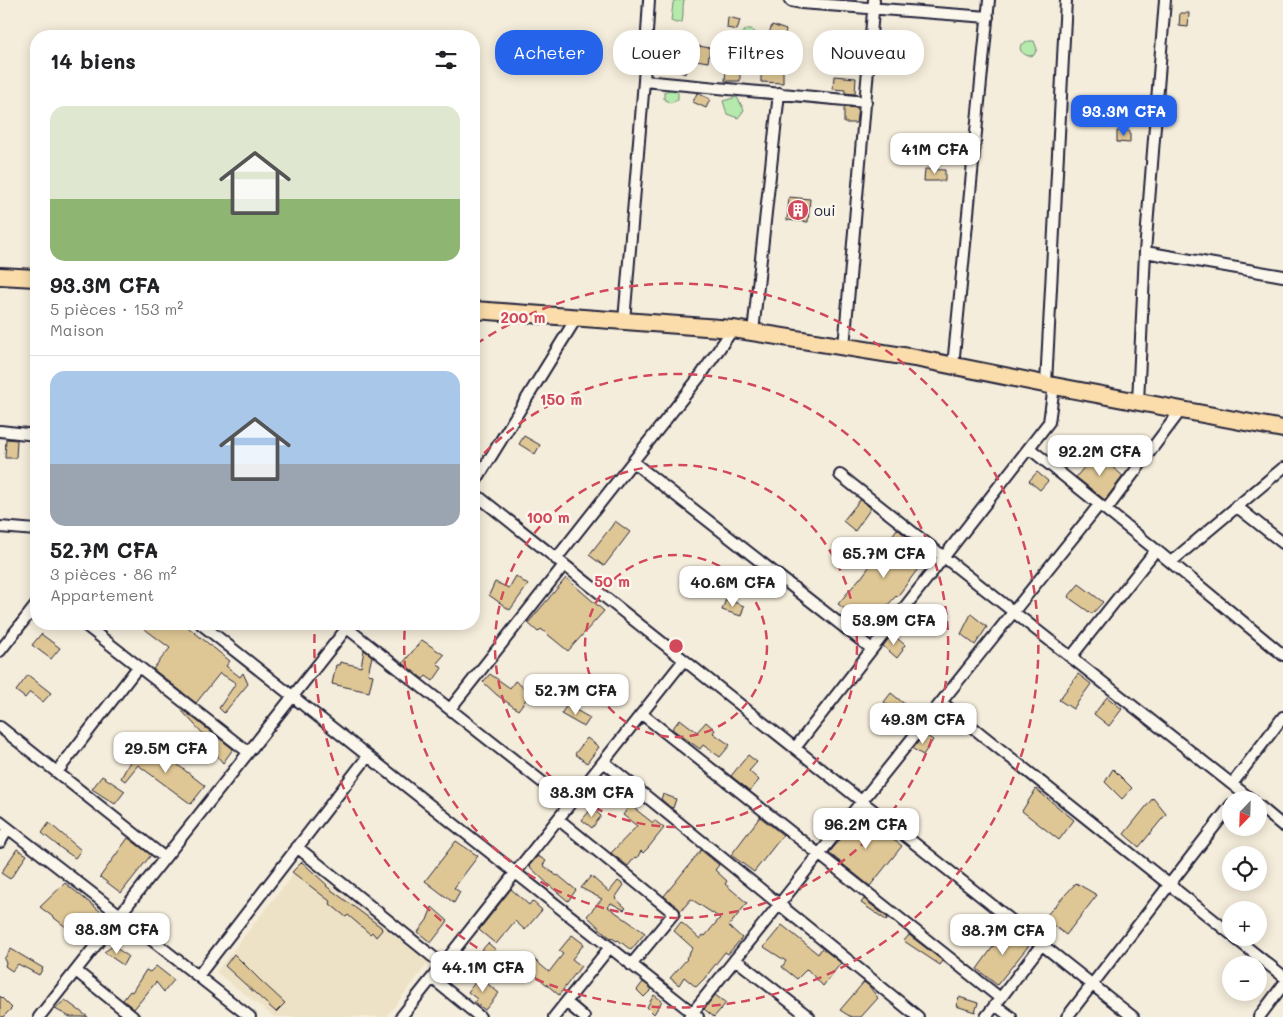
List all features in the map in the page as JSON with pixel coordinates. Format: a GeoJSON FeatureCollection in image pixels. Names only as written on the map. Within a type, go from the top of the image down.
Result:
{"type":"FeatureCollection","features":[{"type":"Feature","properties":{"kind":"main road"},"geometry":{"type":"LineString","coordinates":[[0,276],[30,278]]}},
{"type":"Feature","properties":{"kind":"main road"},"geometry":{"type":"LineString","coordinates":[[480,310],[733,329],[915,358],[1138,402],[1283,428]]}},
{"type":"Feature","properties":{"kind":"street"},"geometry":{"type":"LineString","coordinates":[[624,321],[649,0]]}},
{"type":"Feature","properties":{"kind":"street"},"geometry":{"type":"LineString","coordinates":[[790,0],[801,3],[874,4],[988,17]]}},
{"type":"Feature","properties":{"kind":"street"},"geometry":{"type":"LineString","coordinates":[[953,366],[989,0]]}},
{"type":"Feature","properties":{"kind":"street"},"geometry":{"type":"LineString","coordinates":[[795,748],[1048,422],[1066,0]]}},
{"type":"Feature","properties":{"kind":"street"},"geometry":{"type":"LineString","coordinates":[[1138,402],[1145,252],[1165,0]]}},
{"type":"Feature","properties":{"kind":"street"},"geometry":{"type":"LineString","coordinates":[[844,347],[874,4]]}},
{"type":"Feature","properties":{"kind":"street"},"geometry":{"type":"LineString","coordinates":[[644,80],[866,102]]}},
{"type":"Feature","properties":{"kind":"street"},"geometry":{"type":"LineString","coordinates":[[753,332],[779,93]]}},
{"type":"Feature","properties":{"kind":"street"},"geometry":{"type":"LineString","coordinates":[[1145,252],[1283,276]]}},
{"type":"Feature","properties":{"kind":"street"},"geometry":{"type":"LineString","coordinates":[[480,474],[576,317]]}},
{"type":"Feature","properties":{"kind":"street"},"geometry":{"type":"LineString","coordinates":[[450,709],[633,462],[701,375],[733,329]]}},
{"type":"Feature","properties":{"kind":"street"},"geometry":{"type":"LineString","coordinates":[[209,630],[610,947],[693,1016],[735,959],[1013,611],[1102,507],[1181,410]]}},
{"type":"Feature","properties":{"kind":"street"},"geometry":{"type":"LineString","coordinates":[[0,432],[30,434]]}},
{"type":"Feature","properties":{"kind":"street"},"geometry":{"type":"LineString","coordinates":[[1029,448],[1283,655]]}},
{"type":"Feature","properties":{"kind":"street"},"geometry":{"type":"LineString","coordinates":[[633,462],[872,649]]}},
{"type":"Feature","properties":{"kind":"street"},"geometry":{"type":"LineString","coordinates":[[1171,562],[1283,468]]}},
{"type":"Feature","properties":{"kind":"street"},"geometry":{"type":"LineString","coordinates":[[840,475],[1232,784],[1236,791]]}},
{"type":"Feature","properties":{"kind":"street"},"geometry":{"type":"LineString","coordinates":[[480,498],[1133,1017]]}},
{"type":"Feature","properties":{"kind":"street"},"geometry":{"type":"LineString","coordinates":[[1236,506],[1283,543]]}},
{"type":"Feature","properties":{"kind":"street"},"geometry":{"type":"LineString","coordinates":[[0,527],[30,530]]}},
{"type":"Feature","properties":{"kind":"street"},"geometry":{"type":"LineString","coordinates":[[1071,657],[1156,550]]}},
{"type":"Feature","properties":{"kind":"street"},"geometry":{"type":"LineString","coordinates":[[0,651],[30,613]]}},
{"type":"Feature","properties":{"kind":"street"},"geometry":{"type":"LineString","coordinates":[[92,630],[248,752]]}},
{"type":"Feature","properties":{"kind":"street"},"geometry":{"type":"LineString","coordinates":[[39,1017],[345,630]]}},
{"type":"Feature","properties":{"kind":"street"},"geometry":{"type":"LineString","coordinates":[[353,630],[570,804]]}},
{"type":"Feature","properties":{"kind":"street"},"geometry":{"type":"LineString","coordinates":[[401,1017],[684,660]]}},
{"type":"Feature","properties":{"kind":"street"},"geometry":{"type":"LineString","coordinates":[[57,772],[138,667]]}},
{"type":"Feature","properties":{"kind":"street"},"geometry":{"type":"LineString","coordinates":[[941,702],[1222,927]]}},
{"type":"Feature","properties":{"kind":"street"},"geometry":{"type":"LineString","coordinates":[[642,714],[819,854],[998,1002],[1011,1017]]}},
{"type":"Feature","properties":{"kind":"street"},"geometry":{"type":"LineString","coordinates":[[1232,784],[1283,717]]}},
{"type":"Feature","properties":{"kind":"street"},"geometry":{"type":"LineString","coordinates":[[0,727],[165,858]]}},
{"type":"Feature","properties":{"kind":"street"},"geometry":{"type":"LineString","coordinates":[[198,976],[368,756]]}},
{"type":"Feature","properties":{"kind":"street"},"geometry":{"type":"LineString","coordinates":[[604,762],[918,1017]]}},
{"type":"Feature","properties":{"kind":"street"},"geometry":{"type":"LineString","coordinates":[[1268,814],[1283,826]]}},
{"type":"Feature","properties":{"kind":"street"},"geometry":{"type":"LineString","coordinates":[[1068,1017],[1222,817]]}},
{"type":"Feature","properties":{"kind":"street"},"geometry":{"type":"LineString","coordinates":[[558,819],[674,912],[632,965]]}},
{"type":"Feature","properties":{"kind":"street"},"geometry":{"type":"LineString","coordinates":[[0,822],[250,1017]]}},
{"type":"Feature","properties":{"kind":"street"},"geometry":{"type":"LineString","coordinates":[[0,842],[8,830]]}},
{"type":"Feature","properties":{"kind":"street"},"geometry":{"type":"LineString","coordinates":[[297,847],[443,965]]}},
{"type":"Feature","properties":{"kind":"street"},"geometry":{"type":"LineString","coordinates":[[986,1017],[1042,944]]}},
{"type":"Feature","properties":{"kind":"street"},"geometry":{"type":"LineString","coordinates":[[1245,946],[1283,976]]}},
{"type":"Feature","properties":{"kind":"street"},"geometry":{"type":"LineString","coordinates":[[554,1017],[610,947]]}},
{"type":"Feature","properties":{"kind":"street"},"geometry":{"type":"LineString","coordinates":[[735,959],[809,1017]]}},
{"type":"Feature","properties":{"kind":"street"},"geometry":{"type":"LineString","coordinates":[[76,971],[133,1017]]}},
{"type":"Feature","properties":{"kind":"street"},"geometry":{"type":"LineString","coordinates":[[432,978],[480,1017]]}},
{"type":"Feature","properties":{"kind":"street"},"geometry":{"type":"LineString","coordinates":[[1259,1017],[1283,985]]}},
{"type":"Feature","properties":{"kind":"street"},"geometry":{"type":"LineString","coordinates":[[566,1002],[584,1017]]}},
{"type":"Feature","properties":{"kind":"shaded area"},"geometry":{"type":"Polygon","coordinates":[[[302,863],[429,962],[386,1017],[274,1017],[216,972],[302,863]]]}},
{"type":"Feature","properties":{"kind":"green space"},"geometry":{"type":"Polygon","coordinates":[[[675,0],[684,0],[682,22],[676,23],[671,21],[675,0]]]}},
{"type":"Feature","properties":{"kind":"green space"},"geometry":{"type":"Polygon","coordinates":[[[1034,41],[1037,49],[1032,56],[1025,55],[1020,48],[1021,45],[1034,41]]]}},
{"type":"Feature","properties":{"kind":"green space"},"geometry":{"type":"Polygon","coordinates":[[[674,88],[678,93],[678,100],[670,103],[664,99],[664,92],[674,88]]]}},
{"type":"Feature","properties":{"kind":"green space"},"geometry":{"type":"Polygon","coordinates":[[[737,97],[744,110],[738,118],[727,114],[723,101],[737,97]]]}},
{"type":"Feature","properties":{"kind":"building"},"geometry":{"type":"Polygon","coordinates":[[[1180,13],[1189,13],[1188,27],[1179,26],[1180,13]]]}},
{"type":"Feature","properties":{"kind":"building"},"geometry":{"type":"Polygon","coordinates":[[[728,17],[740,20],[737,30],[727,28],[728,17]]]}},
{"type":"Feature","properties":{"kind":"building"},"geometry":{"type":"Polygon","coordinates":[[[772,25],[786,30],[770,30],[772,25]]]}},
{"type":"Feature","properties":{"kind":"building"},"geometry":{"type":"Polygon","coordinates":[[[700,46],[710,48],[708,62],[700,61],[700,46]]]}},
{"type":"Feature","properties":{"kind":"building"},"geometry":{"type":"Polygon","coordinates":[[[726,75],[740,75],[740,81],[725,81],[726,75]]]}},
{"type":"Feature","properties":{"kind":"building"},"geometry":{"type":"Polygon","coordinates":[[[761,75],[783,75],[783,83],[761,82],[761,75]]]}},
{"type":"Feature","properties":{"kind":"building"},"geometry":{"type":"Polygon","coordinates":[[[834,76],[856,78],[855,94],[845,93],[845,90],[833,89],[834,76]]]}},
{"type":"Feature","properties":{"kind":"building"},"geometry":{"type":"Polygon","coordinates":[[[697,93],[710,99],[706,108],[693,102],[697,93]]]}},
{"type":"Feature","properties":{"kind":"building"},"geometry":{"type":"Polygon","coordinates":[[[844,107],[858,108],[856,123],[844,123],[844,107]]]}},
{"type":"Feature","properties":{"kind":"building"},"geometry":{"type":"Polygon","coordinates":[[[1117,131],[1130,131],[1130,143],[1117,142],[1117,131]]]}},
{"type":"Feature","properties":{"kind":"building"},"geometry":{"type":"Polygon","coordinates":[[[925,169],[945,170],[945,181],[924,181],[925,169]]]}},
{"type":"Feature","properties":{"kind":"building","name":"oui"},"geometry":{"type":"Polygon","coordinates":[[[789,197],[810,199],[808,222],[787,220],[789,197]]]}},
{"type":"Feature","properties":{"kind":"building"},"geometry":{"type":"Polygon","coordinates":[[[524,436],[540,445],[535,454],[519,444],[524,436]]]}},
{"type":"Feature","properties":{"kind":"building"},"geometry":{"type":"Polygon","coordinates":[[[6,439],[17,440],[16,458],[5,458],[6,439]]]}},
{"type":"Feature","properties":{"kind":"building"},"geometry":{"type":"Polygon","coordinates":[[[1096,453],[1123,476],[1105,500],[1076,477],[1096,453]]]}},
{"type":"Feature","properties":{"kind":"building"},"geometry":{"type":"Polygon","coordinates":[[[1037,472],[1048,481],[1040,490],[1029,481],[1037,472]]]}},
{"type":"Feature","properties":{"kind":"building"},"geometry":{"type":"Polygon","coordinates":[[[860,500],[871,508],[855,531],[843,521],[860,500]]]}},
{"type":"Feature","properties":{"kind":"building"},"geometry":{"type":"Polygon","coordinates":[[[615,521],[630,532],[604,566],[589,555],[615,521]]]}},
{"type":"Feature","properties":{"kind":"building"},"geometry":{"type":"Polygon","coordinates":[[[897,529],[929,554],[897,597],[868,627],[838,604],[861,578],[897,529]]]}},
{"type":"Feature","properties":{"kind":"building"},"geometry":{"type":"Polygon","coordinates":[[[516,576],[528,585],[510,610],[489,595],[495,582],[509,588],[516,576]]]}},
{"type":"Feature","properties":{"kind":"building"},"geometry":{"type":"Polygon","coordinates":[[[566,578],[604,611],[568,651],[541,629],[538,632],[528,623],[566,578]]]}},
{"type":"Feature","properties":{"kind":"building"},"geometry":{"type":"Polygon","coordinates":[[[1079,584],[1103,602],[1092,614],[1068,597],[1079,584]]]}},
{"type":"Feature","properties":{"kind":"building"},"geometry":{"type":"Polygon","coordinates":[[[726,599],[744,606],[741,616],[722,610],[726,599]]]}},
{"type":"Feature","properties":{"kind":"building"},"geometry":{"type":"Polygon","coordinates":[[[971,614],[987,627],[975,645],[961,634],[971,614]]]}},
{"type":"Feature","properties":{"kind":"building"},"geometry":{"type":"Polygon","coordinates":[[[146,630],[191,630],[230,661],[226,666],[240,677],[243,673],[248,684],[224,713],[219,708],[236,683],[220,673],[196,703],[153,669],[170,648],[146,630]]]}},
{"type":"Feature","properties":{"kind":"building"},"geometry":{"type":"Polygon","coordinates":[[[41,634],[60,648],[51,659],[32,645],[41,634]]]}},
{"type":"Feature","properties":{"kind":"building"},"geometry":{"type":"Polygon","coordinates":[[[892,634],[905,645],[897,658],[883,646],[892,634]]]}},
{"type":"Feature","properties":{"kind":"building"},"geometry":{"type":"Polygon","coordinates":[[[422,640],[444,655],[437,663],[442,668],[433,681],[426,676],[423,679],[403,663],[422,640]]]}},
{"type":"Feature","properties":{"kind":"building"},"geometry":{"type":"Polygon","coordinates":[[[364,650],[372,656],[368,674],[373,675],[369,692],[332,684],[336,665],[339,665],[340,662],[361,667],[364,650]]]}},
{"type":"Feature","properties":{"kind":"building"},"geometry":{"type":"Polygon","coordinates":[[[490,674],[510,688],[515,681],[531,693],[518,710],[483,682],[490,674]]]}},
{"type":"Feature","properties":{"kind":"building"},"geometry":{"type":"Polygon","coordinates":[[[1078,674],[1091,684],[1073,709],[1059,700],[1078,674]]]}},
{"type":"Feature","properties":{"kind":"building"},"geometry":{"type":"Polygon","coordinates":[[[28,675],[51,693],[43,702],[30,692],[25,698],[16,691],[28,675]]]}},
{"type":"Feature","properties":{"kind":"building"},"geometry":{"type":"Polygon","coordinates":[[[891,693],[907,706],[899,715],[884,702],[891,693]]]}},
{"type":"Feature","properties":{"kind":"building"},"geometry":{"type":"Polygon","coordinates":[[[1107,697],[1122,709],[1109,726],[1094,714],[1107,697]]]}},
{"type":"Feature","properties":{"kind":"building"},"geometry":{"type":"Polygon","coordinates":[[[567,705],[590,718],[584,727],[561,714],[567,705]]]}},
{"type":"Feature","properties":{"kind":"building"},"geometry":{"type":"Polygon","coordinates":[[[183,710],[233,749],[223,763],[213,751],[202,744],[207,738],[183,710]]]}},
{"type":"Feature","properties":{"kind":"building"},"geometry":{"type":"Polygon","coordinates":[[[680,719],[697,732],[706,722],[715,730],[713,733],[730,745],[720,757],[703,745],[700,749],[672,729],[680,719]]]}},
{"type":"Feature","properties":{"kind":"building"},"geometry":{"type":"Polygon","coordinates":[[[924,734],[933,740],[923,755],[913,749],[924,734]]]}},
{"type":"Feature","properties":{"kind":"building"},"geometry":{"type":"Polygon","coordinates":[[[587,738],[599,747],[587,763],[575,754],[587,738]]]}},
{"type":"Feature","properties":{"kind":"building"},"geometry":{"type":"Polygon","coordinates":[[[137,749],[145,753],[147,751],[155,757],[160,751],[205,786],[191,804],[138,765],[125,781],[121,778],[137,749]]]}},
{"type":"Feature","properties":{"kind":"building"},"geometry":{"type":"Polygon","coordinates":[[[748,755],[757,762],[749,771],[759,780],[750,791],[731,776],[748,755]]]}},
{"type":"Feature","properties":{"kind":"building"},"geometry":{"type":"Polygon","coordinates":[[[1113,769],[1132,788],[1122,799],[1105,782],[1113,769]]]}},
{"type":"Feature","properties":{"kind":"building"},"geometry":{"type":"Polygon","coordinates":[[[102,776],[125,791],[115,804],[92,789],[102,776]]]}},
{"type":"Feature","properties":{"kind":"building"},"geometry":{"type":"Polygon","coordinates":[[[1036,789],[1074,820],[1059,840],[1022,811],[1036,789]]]}},
{"type":"Feature","properties":{"kind":"building"},"geometry":{"type":"Polygon","coordinates":[[[663,794],[676,799],[673,808],[661,799],[663,794]]]}},
{"type":"Feature","properties":{"kind":"building"},"geometry":{"type":"Polygon","coordinates":[[[1153,798],[1166,814],[1139,847],[1124,834],[1153,798]]]}},
{"type":"Feature","properties":{"kind":"building"},"geometry":{"type":"Polygon","coordinates":[[[630,805],[653,823],[654,820],[664,828],[648,848],[643,853],[641,851],[637,858],[635,857],[628,866],[611,853],[637,826],[623,815],[630,805]]]}},
{"type":"Feature","properties":{"kind":"building"},"geometry":{"type":"Polygon","coordinates":[[[592,808],[601,816],[592,828],[582,820],[592,808]]]}},
{"type":"Feature","properties":{"kind":"building"},"geometry":{"type":"Polygon","coordinates":[[[861,814],[902,846],[870,886],[829,853],[861,814]]]}},
{"type":"Feature","properties":{"kind":"building"},"geometry":{"type":"Polygon","coordinates":[[[760,817],[783,835],[754,872],[731,855],[760,817]]]}},
{"type":"Feature","properties":{"kind":"building"},"geometry":{"type":"Polygon","coordinates":[[[49,823],[81,850],[75,858],[42,833],[49,823]]]}},
{"type":"Feature","properties":{"kind":"building"},"geometry":{"type":"Polygon","coordinates":[[[128,838],[151,855],[121,893],[100,877],[128,838]]]}},
{"type":"Feature","properties":{"kind":"building"},"geometry":{"type":"Polygon","coordinates":[[[456,841],[478,856],[454,888],[460,892],[454,903],[425,881],[456,841]]]}},
{"type":"Feature","properties":{"kind":"building"},"geometry":{"type":"Polygon","coordinates":[[[17,849],[27,855],[10,879],[1,873],[17,849]]]}},
{"type":"Feature","properties":{"kind":"building"},"geometry":{"type":"Polygon","coordinates":[[[701,850],[719,865],[715,870],[727,881],[725,884],[747,903],[729,926],[742,938],[728,954],[725,952],[696,987],[684,977],[679,985],[670,978],[687,959],[693,948],[674,931],[681,922],[700,939],[703,935],[705,936],[720,918],[691,899],[681,911],[664,896],[701,850]]]}},
{"type":"Feature","properties":{"kind":"building"},"geometry":{"type":"Polygon","coordinates":[[[538,856],[546,861],[543,865],[576,890],[568,901],[529,866],[538,856]]]}},
{"type":"Feature","properties":{"kind":"building"},"geometry":{"type":"Polygon","coordinates":[[[302,862],[326,886],[381,927],[382,930],[376,937],[348,915],[346,917],[330,904],[331,902],[292,872],[302,862]]]}},
{"type":"Feature","properties":{"kind":"building"},"geometry":{"type":"Polygon","coordinates":[[[591,876],[609,892],[618,881],[624,885],[615,898],[626,908],[624,910],[611,903],[608,907],[645,933],[631,950],[618,940],[608,936],[587,916],[602,899],[581,888],[591,876]]]}},
{"type":"Feature","properties":{"kind":"building"},"geometry":{"type":"Polygon","coordinates":[[[65,883],[105,915],[84,941],[40,907],[65,883]]]}},
{"type":"Feature","properties":{"kind":"building"},"geometry":{"type":"Polygon","coordinates":[[[1076,883],[1097,895],[1066,935],[1044,918],[1076,883]]]}},
{"type":"Feature","properties":{"kind":"building"},"geometry":{"type":"Polygon","coordinates":[[[511,889],[529,905],[532,901],[542,910],[525,930],[515,921],[496,944],[479,930],[511,889]]]}},
{"type":"Feature","properties":{"kind":"building"},"geometry":{"type":"Polygon","coordinates":[[[864,899],[888,918],[886,920],[861,903],[864,899]]]}},
{"type":"Feature","properties":{"kind":"building"},"geometry":{"type":"Polygon","coordinates":[[[432,907],[448,921],[431,943],[418,932],[427,920],[432,907]]]}},
{"type":"Feature","properties":{"kind":"building"},"geometry":{"type":"Polygon","coordinates":[[[782,925],[818,954],[822,948],[841,963],[823,986],[807,969],[797,979],[782,967],[786,961],[764,947],[782,925]]]}},
{"type":"Feature","properties":{"kind":"building"},"geometry":{"type":"Polygon","coordinates":[[[1008,926],[1030,944],[997,985],[977,969],[1008,926]]]}},
{"type":"Feature","properties":{"kind":"building"},"geometry":{"type":"Polygon","coordinates":[[[572,935],[584,944],[572,959],[581,966],[559,995],[521,963],[529,955],[549,972],[563,954],[559,951],[572,935]]]}},
{"type":"Feature","properties":{"kind":"building"},"geometry":{"type":"Polygon","coordinates":[[[909,935],[943,961],[940,965],[904,941],[909,935]]]}},
{"type":"Feature","properties":{"kind":"building"},"geometry":{"type":"Polygon","coordinates":[[[488,943],[496,950],[484,965],[475,958],[488,943]]]}},
{"type":"Feature","properties":{"kind":"building"},"geometry":{"type":"Polygon","coordinates":[[[113,946],[128,956],[123,965],[104,952],[113,946]]]}},
{"type":"Feature","properties":{"kind":"building"},"geometry":{"type":"Polygon","coordinates":[[[11,949],[43,968],[39,975],[18,964],[12,971],[5,966],[4,959],[11,949]]]}},
{"type":"Feature","properties":{"kind":"building"},"geometry":{"type":"Polygon","coordinates":[[[234,954],[285,1003],[276,1012],[225,966],[234,954]]]}},
{"type":"Feature","properties":{"kind":"building"},"geometry":{"type":"Polygon","coordinates":[[[156,966],[174,980],[164,992],[156,982],[134,1009],[123,1000],[130,991],[132,992],[146,970],[150,972],[156,966]]]}},
{"type":"Feature","properties":{"kind":"building"},"geometry":{"type":"Polygon","coordinates":[[[479,977],[499,993],[485,1010],[474,1002],[477,999],[468,992],[479,977]]]}},
{"type":"Feature","properties":{"kind":"building"},"geometry":{"type":"Polygon","coordinates":[[[643,982],[652,989],[644,997],[637,990],[643,982]]]}},
{"type":"Feature","properties":{"kind":"building"},"geometry":{"type":"Polygon","coordinates":[[[864,982],[878,998],[861,1017],[851,1017],[840,1010],[864,982]]]}},
{"type":"Feature","properties":{"kind":"building"},"geometry":{"type":"Polygon","coordinates":[[[654,995],[662,1001],[654,1014],[647,1007],[654,995]]]}},
{"type":"Feature","properties":{"kind":"building"},"geometry":{"type":"Polygon","coordinates":[[[715,995],[726,1003],[714,1017],[704,1009],[715,995]]]}},
{"type":"Feature","properties":{"kind":"building"},"geometry":{"type":"Polygon","coordinates":[[[0,996],[12,1008],[3,1017],[0,1017],[0,996]]]}},
{"type":"Feature","properties":{"kind":"building"},"geometry":{"type":"Polygon","coordinates":[[[959,997],[978,1003],[975,1012],[956,1006],[959,997]]]}},
{"type":"Feature","properties":{"kind":"building"},"geometry":{"type":"Polygon","coordinates":[[[65,1000],[88,1017],[70,1017],[55,1009],[65,1000]]]}},
{"type":"Feature","properties":{"kind":"place","name":"oui"},"geometry":{"type":"Point","coordinates":[798,210]}}]}
